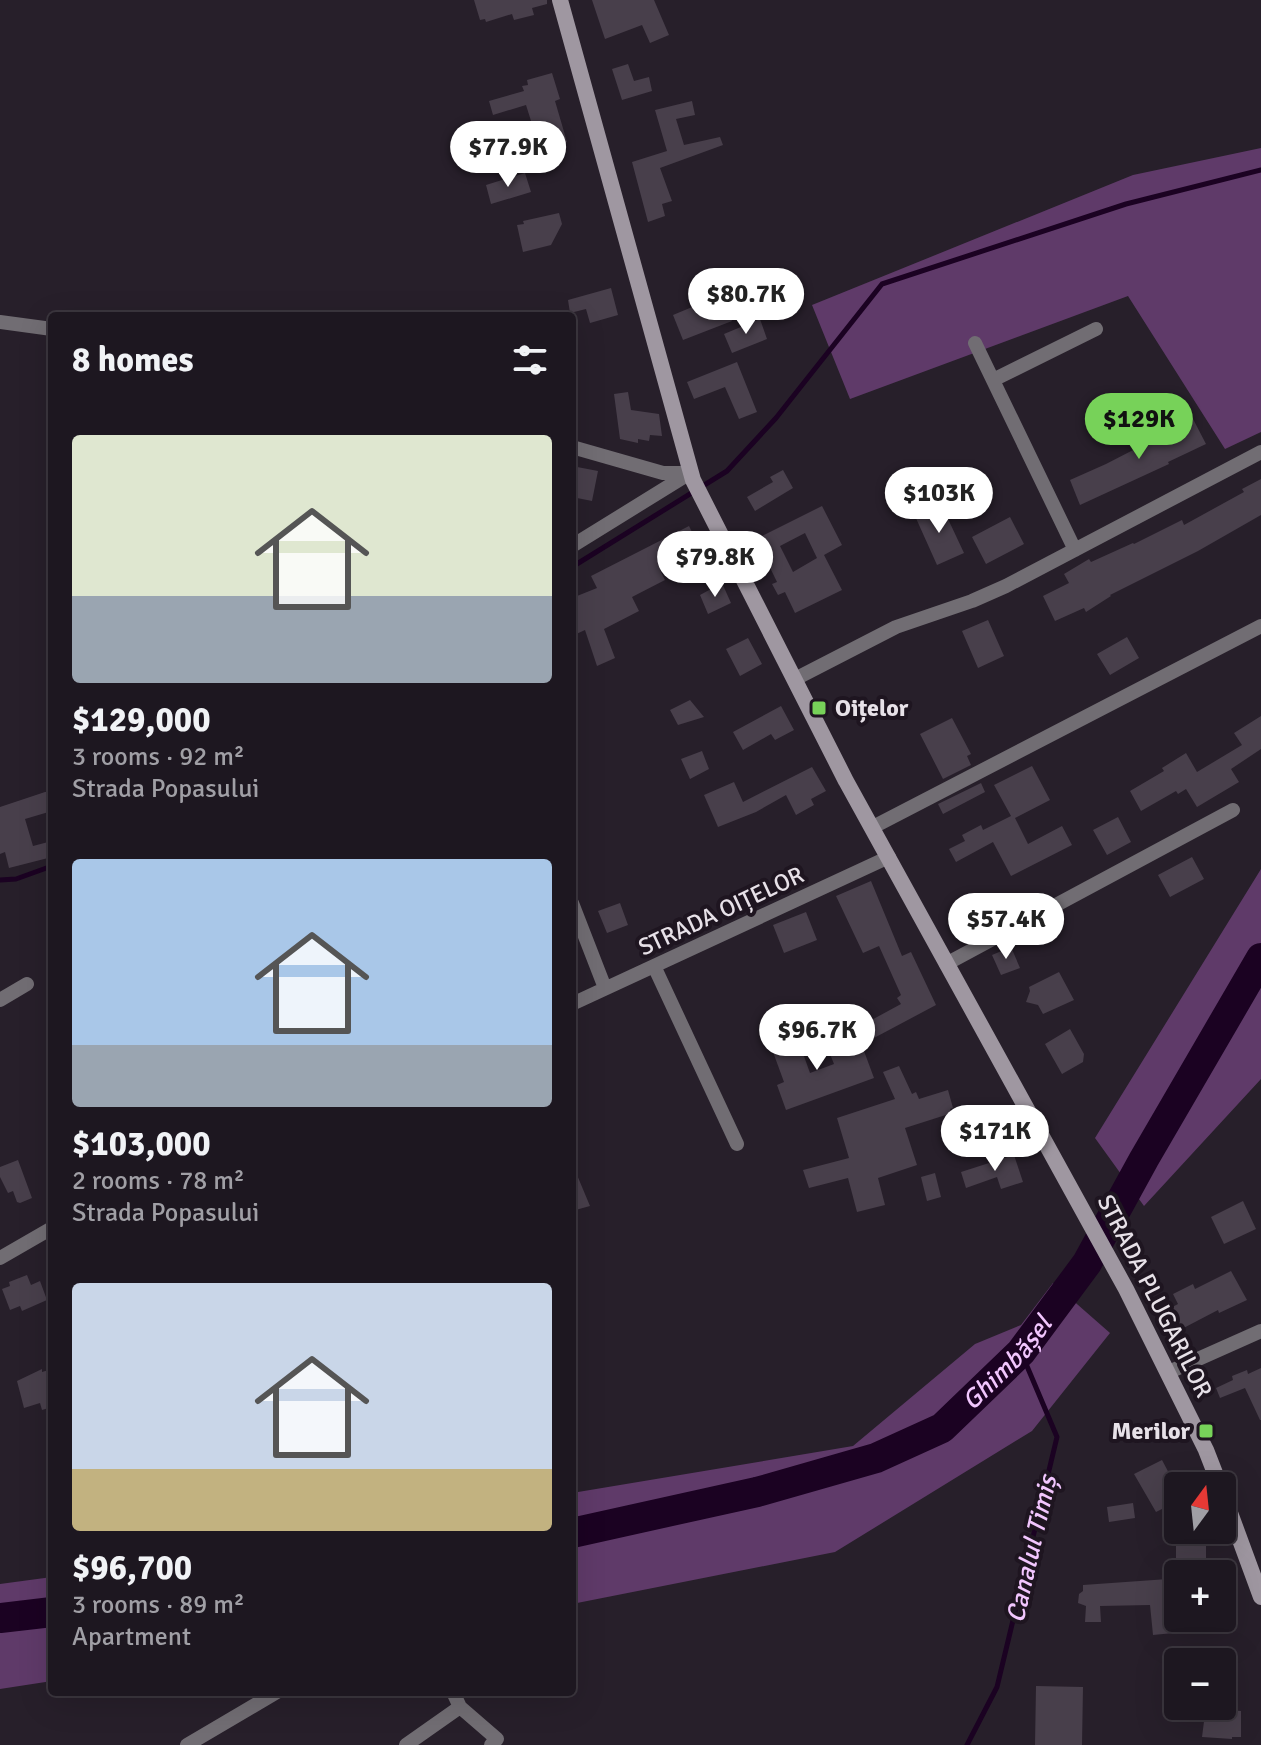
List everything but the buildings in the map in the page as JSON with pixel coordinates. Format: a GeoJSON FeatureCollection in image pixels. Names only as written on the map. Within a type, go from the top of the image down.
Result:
{"type":"FeatureCollection","features":[{"type":"Feature","properties":{"kind":"street","name":"STRADA PLUGARILOR"},"geometry":{"type":"LineString","coordinates":[[560,0],[691,477],[846,781],[1126,1289],[1169,1372],[1214,1472]]}},
{"type":"Feature","properties":{"kind":"street"},"geometry":{"type":"LineString","coordinates":[[0,322],[48,328]]}},
{"type":"Feature","properties":{"kind":"street"},"geometry":{"type":"LineString","coordinates":[[993,380],[1096,329]]}},
{"type":"Feature","properties":{"kind":"street"},"geometry":{"type":"LineString","coordinates":[[975,343],[1075,550]]}},
{"type":"Feature","properties":{"kind":"street"},"geometry":{"type":"LineString","coordinates":[[576,448],[663,473],[691,477]]}},
{"type":"Feature","properties":{"kind":"street"},"geometry":{"type":"LineString","coordinates":[[795,679],[896,627],[972,601],[1261,452]]}},
{"type":"Feature","properties":{"kind":"street"},"geometry":{"type":"LineString","coordinates":[[576,544],[691,477]]}},
{"type":"Feature","properties":{"kind":"street"},"geometry":{"type":"LineString","coordinates":[[873,827],[1261,626]]}},
{"type":"Feature","properties":{"kind":"street"},"geometry":{"type":"LineString","coordinates":[[946,964],[1233,810]]}},
{"type":"Feature","properties":{"kind":"street","name":"STRADA OIȚELOR"},"geometry":{"type":"LineString","coordinates":[[576,1002],[889,857]]}},
{"type":"Feature","properties":{"kind":"street"},"geometry":{"type":"LineString","coordinates":[[576,913],[605,988]]}},
{"type":"Feature","properties":{"kind":"street"},"geometry":{"type":"LineString","coordinates":[[654,966],[737,1144]]}},
{"type":"Feature","properties":{"kind":"street"},"geometry":{"type":"LineString","coordinates":[[0,1000],[27,984]]}},
{"type":"Feature","properties":{"kind":"street"},"geometry":{"type":"LineString","coordinates":[[0,1258],[48,1230]]}},
{"type":"Feature","properties":{"kind":"street"},"geometry":{"type":"LineString","coordinates":[[1169,1372],[1261,1331]]}},
{"type":"Feature","properties":{"kind":"street","name":"STRADA PLUGARILOR"},"geometry":{"type":"LineString","coordinates":[[1236,1529],[1261,1597]]}},
{"type":"Feature","properties":{"kind":"street"},"geometry":{"type":"LineString","coordinates":[[187,1745],[270,1696]]}},
{"type":"Feature","properties":{"kind":"street"},"geometry":{"type":"LineString","coordinates":[[455,1696],[460,1707],[497,1739],[491,1745]]}},
{"type":"Feature","properties":{"kind":"street"},"geometry":{"type":"LineString","coordinates":[[406,1745],[460,1707]]}},
{"type":"Feature","properties":{"kind":"shaded area"},"geometry":{"type":"Polygon","coordinates":[[[1261,148],[1261,432],[1225,449],[1128,296],[850,399],[812,305],[1133,175],[1261,148]]]}},
{"type":"Feature","properties":{"kind":"shaded area"},"geometry":{"type":"Polygon","coordinates":[[[1261,869],[1261,1079],[1144,1206],[1095,1138],[1261,869]]]}},
{"type":"Feature","properties":{"kind":"shaded area"},"geometry":{"type":"Polygon","coordinates":[[[1053,1283],[1110,1333],[1032,1431],[835,1552],[576,1603],[576,1492],[853,1446],[975,1344],[1021,1325],[1053,1283]]]}},
{"type":"Feature","properties":{"kind":"shaded area"},"geometry":{"type":"Polygon","coordinates":[[[48,1578],[48,1682],[0,1689],[0,1584],[48,1578]]]}},
{"type":"Feature","properties":{"kind":"waterway"},"geometry":{"type":"LineString","coordinates":[[576,565],[727,471],[776,418],[882,284],[1126,204],[1261,170]]}},
{"type":"Feature","properties":{"kind":"waterway"},"geometry":{"type":"LineString","coordinates":[[0,880],[16,879],[48,867]]}},
{"type":"Feature","properties":{"kind":"waterway","name":"Ghimbășel"},"geometry":{"type":"LineString","coordinates":[[576,1532],[757,1492],[876,1458],[942,1428],[1021,1352],[1087,1263],[1261,958]]}},
{"type":"Feature","properties":{"kind":"waterway","name":"Canalul Timiș"},"geometry":{"type":"LineString","coordinates":[[967,1745],[997,1687],[1057,1437],[1021,1352]]}},
{"type":"Feature","properties":{"kind":"waterway","name":"Ghimbășel"},"geometry":{"type":"LineString","coordinates":[[0,1618],[48,1612]]}},
{"type":"Feature","properties":{"kind":"place","name":"Oițelor"},"geometry":{"type":"Point","coordinates":[819,708]}},
{"type":"Feature","properties":{"kind":"place","name":"Merilor"},"geometry":{"type":"Point","coordinates":[1206,1431]}}]}
